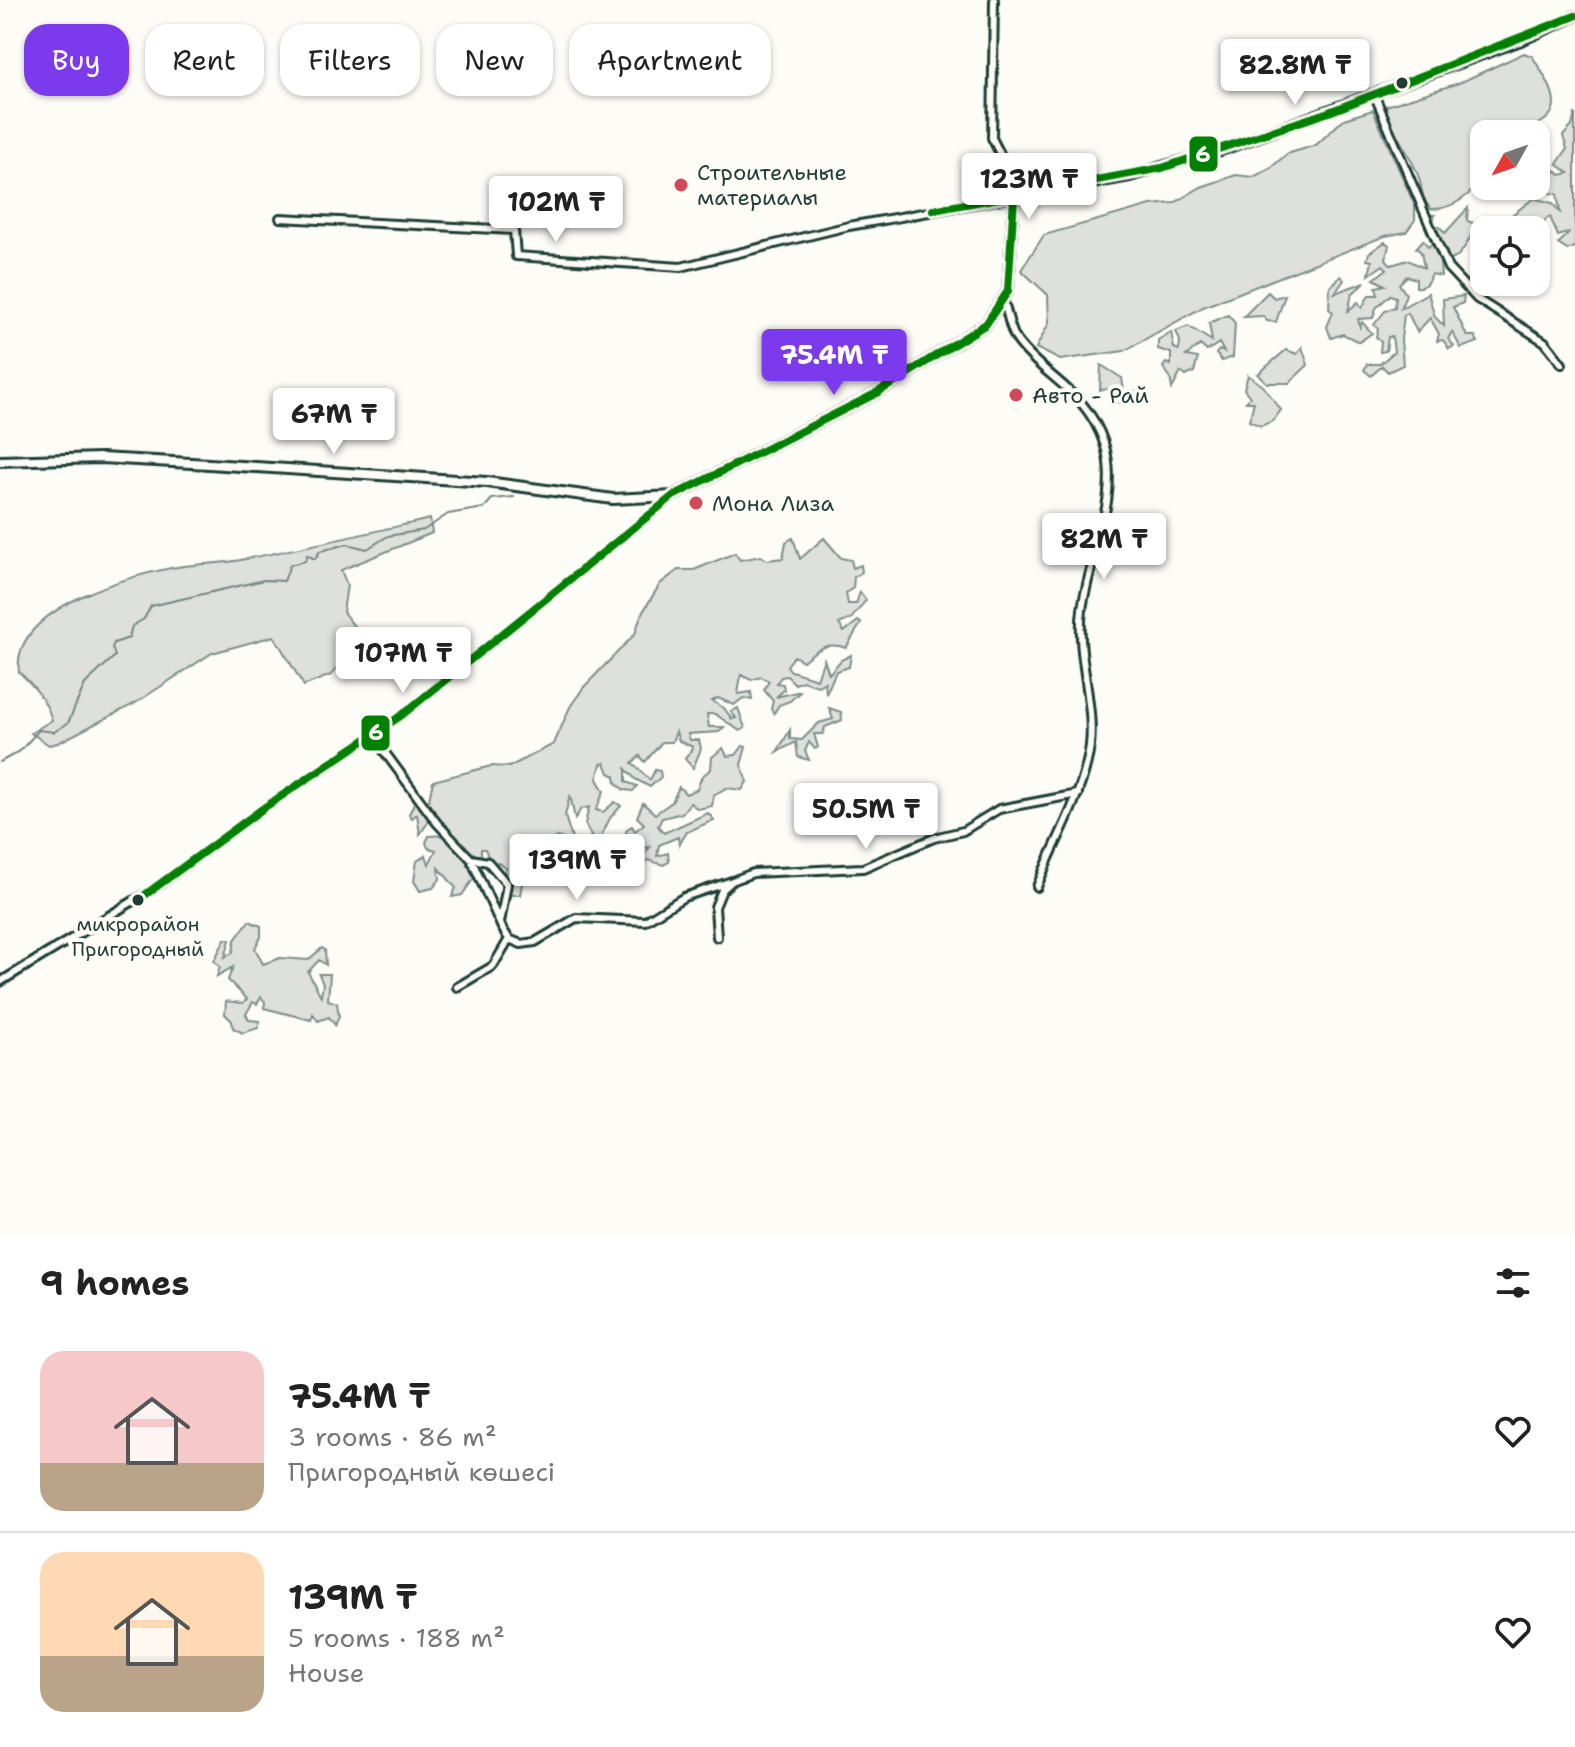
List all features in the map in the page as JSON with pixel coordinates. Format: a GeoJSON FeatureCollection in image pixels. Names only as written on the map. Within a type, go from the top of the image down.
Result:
{"type":"FeatureCollection","features":[{"type":"Feature","properties":{"kind":"street"},"geometry":{"type":"LineString","coordinates":[[0,982],[150,891],[265,807],[372,735],[470,662],[565,580],[673,496],[906,377],[986,324],[1004,302],[1010,279],[1014,197],[1014,181],[992,138],[994,0]]}},
{"type":"Feature","properties":{"kind":"street"},"geometry":{"type":"LineString","coordinates":[[280,218],[514,230],[516,256],[681,267],[849,226],[1162,168],[1521,40],[1575,16]]}},
{"type":"Feature","properties":{"kind":"street"},"geometry":{"type":"LineString","coordinates":[[1374,94],[1428,228],[1448,268],[1477,299],[1545,342],[1562,364]]}},
{"type":"Feature","properties":{"kind":"street"},"geometry":{"type":"LineString","coordinates":[[1004,302],[1016,341],[1084,405],[1099,431],[1108,458],[1098,544],[1082,611],[1091,732],[1088,759],[1078,794],[1037,887]]}},
{"type":"Feature","properties":{"kind":"street"},"geometry":{"type":"LineString","coordinates":[[0,461],[101,458],[487,482],[613,499],[673,496]]}},
{"type":"Feature","properties":{"kind":"street"},"geometry":{"type":"LineString","coordinates":[[372,735],[437,823],[471,859],[509,939],[521,944],[535,942],[576,918],[645,921],[684,897],[753,873],[863,868],[934,838],[963,831],[999,809],[1078,794]]}},
{"type":"Feature","properties":{"kind":"street"},"geometry":{"type":"LineString","coordinates":[[471,859],[488,862],[507,884],[500,923]]}},
{"type":"Feature","properties":{"kind":"street"},"geometry":{"type":"LineString","coordinates":[[717,937],[715,907],[722,890],[732,881]]}},
{"type":"Feature","properties":{"kind":"street"},"geometry":{"type":"LineString","coordinates":[[457,987],[493,966],[509,939]]}},
{"type":"Feature","properties":{"kind":"shaded area"},"geometry":{"type":"Polygon","coordinates":[[[1524,53],[1532,56],[1549,85],[1554,103],[1552,112],[1544,120],[1470,120],[1470,193],[1447,207],[1431,209],[1386,106],[1459,83],[1524,53]]]}},
{"type":"Feature","properties":{"kind":"shaded area"},"geometry":{"type":"Polygon","coordinates":[[[1373,110],[1415,206],[1415,220],[1406,232],[1385,236],[1203,307],[1124,351],[1060,360],[1036,348],[1049,323],[1048,295],[1021,270],[1044,235],[1151,205],[1174,203],[1201,187],[1236,175],[1253,177],[1268,170],[1287,154],[1316,145],[1344,119],[1373,110]]]}},
{"type":"Feature","properties":{"kind":"shaded area"},"geometry":{"type":"Polygon","coordinates":[[[1575,113],[1575,247],[1567,250],[1558,244],[1570,232],[1558,236],[1550,216],[1512,215],[1531,200],[1552,203],[1560,212],[1557,194],[1550,193],[1550,165],[1560,175],[1569,173],[1557,164],[1567,149],[1563,136],[1572,126],[1575,113]]]}},
{"type":"Feature","properties":{"kind":"shaded area"},"geometry":{"type":"Polygon","coordinates":[[[1468,208],[1470,238],[1463,250],[1455,258],[1440,262],[1441,276],[1432,274],[1422,287],[1416,287],[1416,279],[1407,276],[1399,284],[1406,294],[1401,308],[1428,293],[1435,317],[1444,326],[1443,299],[1464,296],[1463,303],[1453,307],[1467,336],[1475,336],[1478,342],[1461,348],[1452,332],[1448,339],[1454,346],[1449,349],[1443,340],[1437,341],[1439,334],[1430,318],[1417,332],[1408,313],[1404,315],[1401,339],[1403,365],[1388,372],[1382,366],[1371,376],[1364,370],[1367,364],[1380,364],[1394,352],[1392,336],[1388,337],[1386,351],[1380,352],[1381,342],[1376,337],[1378,329],[1374,325],[1385,311],[1395,307],[1396,297],[1390,295],[1376,308],[1373,318],[1358,319],[1360,327],[1362,322],[1372,333],[1359,342],[1343,334],[1331,338],[1327,327],[1333,312],[1329,309],[1330,287],[1341,276],[1344,280],[1335,293],[1365,282],[1352,294],[1348,311],[1358,302],[1362,308],[1369,295],[1378,295],[1376,287],[1385,285],[1374,279],[1387,269],[1383,265],[1369,275],[1372,261],[1367,260],[1369,253],[1385,242],[1389,245],[1386,259],[1391,265],[1408,260],[1424,268],[1421,252],[1416,248],[1423,240],[1428,247],[1439,238],[1428,217],[1430,215],[1435,215],[1432,224],[1445,233],[1468,208]]]}},
{"type":"Feature","properties":{"kind":"shaded area"},"geometry":{"type":"Polygon","coordinates":[[[1268,292],[1274,298],[1285,295],[1276,322],[1267,321],[1263,316],[1243,317],[1268,292]]]}},
{"type":"Feature","properties":{"kind":"shaded area"},"geometry":{"type":"Polygon","coordinates":[[[1228,315],[1235,323],[1233,357],[1222,361],[1216,354],[1219,350],[1224,352],[1219,343],[1207,351],[1200,345],[1186,356],[1198,358],[1194,372],[1186,376],[1181,372],[1172,389],[1170,377],[1163,367],[1166,363],[1171,365],[1171,353],[1158,349],[1158,340],[1171,332],[1174,348],[1179,350],[1176,331],[1188,326],[1212,341],[1209,323],[1228,315]]]}},
{"type":"Feature","properties":{"kind":"shaded area"},"geometry":{"type":"Polygon","coordinates":[[[1302,347],[1308,365],[1289,383],[1267,383],[1258,374],[1286,350],[1297,354],[1302,347]]]}},
{"type":"Feature","properties":{"kind":"shaded area"},"geometry":{"type":"Polygon","coordinates":[[[1101,365],[1122,378],[1124,391],[1136,391],[1137,395],[1123,405],[1113,400],[1109,389],[1100,390],[1101,365]]]}},
{"type":"Feature","properties":{"kind":"shaded area"},"geometry":{"type":"Polygon","coordinates":[[[1248,375],[1263,386],[1281,410],[1273,421],[1261,426],[1249,421],[1254,402],[1246,402],[1250,397],[1244,389],[1248,375]]]}},
{"type":"Feature","properties":{"kind":"shaded area"},"geometry":{"type":"Polygon","coordinates":[[[430,519],[432,533],[341,570],[347,585],[343,612],[364,639],[331,675],[304,686],[274,636],[212,653],[134,704],[58,743],[49,745],[31,733],[52,720],[39,694],[19,672],[22,649],[34,629],[80,597],[108,585],[162,570],[237,561],[430,519]]]}},
{"type":"Feature","properties":{"kind":"shaded area"},"geometry":{"type":"Polygon","coordinates":[[[793,538],[800,559],[824,538],[841,558],[851,560],[853,568],[861,565],[862,572],[854,577],[853,588],[846,593],[848,604],[856,604],[860,592],[866,600],[851,619],[839,624],[844,632],[858,621],[861,623],[846,648],[824,647],[803,661],[794,656],[787,666],[791,671],[817,679],[824,659],[829,674],[841,660],[851,655],[849,667],[836,671],[826,694],[825,682],[818,686],[803,681],[795,684],[787,676],[781,677],[777,683],[783,684],[784,690],[776,697],[801,691],[790,701],[779,705],[774,713],[771,709],[773,701],[764,690],[769,681],[761,677],[751,680],[741,675],[738,694],[751,692],[752,700],[743,698],[734,705],[718,698],[712,701],[724,708],[732,719],[736,718],[731,712],[738,708],[745,728],[740,731],[715,714],[707,714],[709,727],[724,727],[719,732],[688,734],[690,740],[699,740],[701,749],[693,768],[685,759],[693,747],[679,741],[676,732],[672,742],[662,742],[645,762],[640,756],[632,763],[650,780],[655,770],[660,771],[661,777],[650,787],[635,779],[626,769],[626,782],[637,786],[633,791],[624,790],[616,783],[615,776],[609,773],[605,763],[601,764],[597,779],[604,791],[596,810],[603,812],[615,802],[621,806],[610,818],[595,849],[599,854],[593,860],[597,864],[619,856],[627,829],[632,826],[635,831],[644,824],[637,817],[643,803],[655,814],[672,802],[679,787],[686,794],[697,789],[702,776],[711,769],[712,757],[723,748],[727,756],[736,755],[743,746],[746,747],[741,765],[747,782],[742,790],[726,788],[714,795],[712,806],[698,809],[690,803],[682,813],[662,818],[658,826],[664,833],[708,813],[714,820],[687,832],[679,845],[678,837],[659,845],[657,856],[668,853],[669,862],[663,865],[648,860],[634,871],[634,866],[650,847],[641,848],[641,840],[635,840],[626,849],[632,852],[630,861],[606,866],[599,886],[580,853],[591,836],[585,824],[589,807],[581,809],[575,819],[570,795],[565,816],[573,842],[568,849],[574,851],[572,857],[567,856],[561,838],[557,837],[552,841],[559,852],[558,858],[550,857],[546,871],[523,878],[520,895],[510,895],[504,875],[506,868],[497,862],[491,863],[485,849],[481,849],[481,858],[471,852],[467,865],[472,864],[474,878],[462,895],[452,897],[456,888],[439,868],[440,879],[433,888],[420,891],[414,881],[417,861],[426,855],[429,864],[436,850],[428,848],[426,842],[429,836],[444,835],[448,830],[447,825],[438,822],[433,815],[420,834],[417,814],[412,818],[409,814],[415,801],[421,808],[429,800],[433,781],[491,766],[509,767],[554,744],[570,707],[584,687],[635,634],[641,615],[660,584],[678,570],[694,570],[735,553],[740,560],[761,556],[767,560],[783,558],[786,542],[793,538]]]}},
{"type":"Feature","properties":{"kind":"shaded area"},"geometry":{"type":"Polygon","coordinates":[[[829,708],[841,712],[842,720],[825,727],[823,734],[814,734],[818,747],[815,749],[809,742],[805,751],[809,760],[798,757],[796,742],[777,752],[790,730],[790,739],[802,740],[819,723],[833,719],[829,708]]]}},
{"type":"Feature","properties":{"kind":"shaded area"},"geometry":{"type":"Polygon","coordinates":[[[249,921],[261,926],[261,937],[255,948],[263,964],[280,958],[308,960],[322,948],[325,950],[326,965],[319,960],[308,972],[321,996],[323,984],[319,974],[330,974],[328,1000],[337,1003],[339,1017],[335,1025],[329,1017],[318,1021],[313,1014],[311,1020],[264,1008],[265,1002],[261,997],[257,1004],[253,1002],[246,1014],[249,1020],[260,1021],[258,1028],[243,1033],[233,1028],[232,1021],[225,1014],[226,1001],[243,1003],[247,999],[228,980],[233,967],[217,976],[220,967],[214,961],[225,939],[230,940],[225,957],[233,952],[235,940],[249,921]]]}},
{"type":"Feature","properties":{"kind":"waterway"},"geometry":{"type":"LineString","coordinates":[[0,762],[20,751],[39,730],[54,732],[68,723],[85,684],[115,656],[114,643],[129,638],[132,626],[144,619],[151,606],[264,580],[284,581],[290,565],[305,561],[307,555],[315,559],[320,551],[347,544],[367,549],[388,536],[424,530],[448,514],[484,508],[492,499],[514,497]]}},
{"type":"Feature","properties":{"kind":"transit line","name":"6"},"geometry":{"type":"LineString","coordinates":[[933,210],[1162,168],[1329,112],[1575,16]]}},
{"type":"Feature","properties":{"kind":"transit line","name":"6"},"geometry":{"type":"LineString","coordinates":[[138,900],[265,807],[402,715],[673,496],[875,394],[986,324],[1008,291],[1014,197]]}},
{"type":"Feature","properties":{"kind":"place","name":"Строительные материалы"},"geometry":{"type":"Point","coordinates":[681,185]}},
{"type":"Feature","properties":{"kind":"place","name":"Авто - Рай"},"geometry":{"type":"Point","coordinates":[1016,395]}},
{"type":"Feature","properties":{"kind":"place","name":"Мона Лиза"},"geometry":{"type":"Point","coordinates":[696,503]}},
{"type":"Feature","properties":{"kind":"place","name":"микрорайон Пригородный"},"geometry":{"type":"Point","coordinates":[138,900]}}]}
